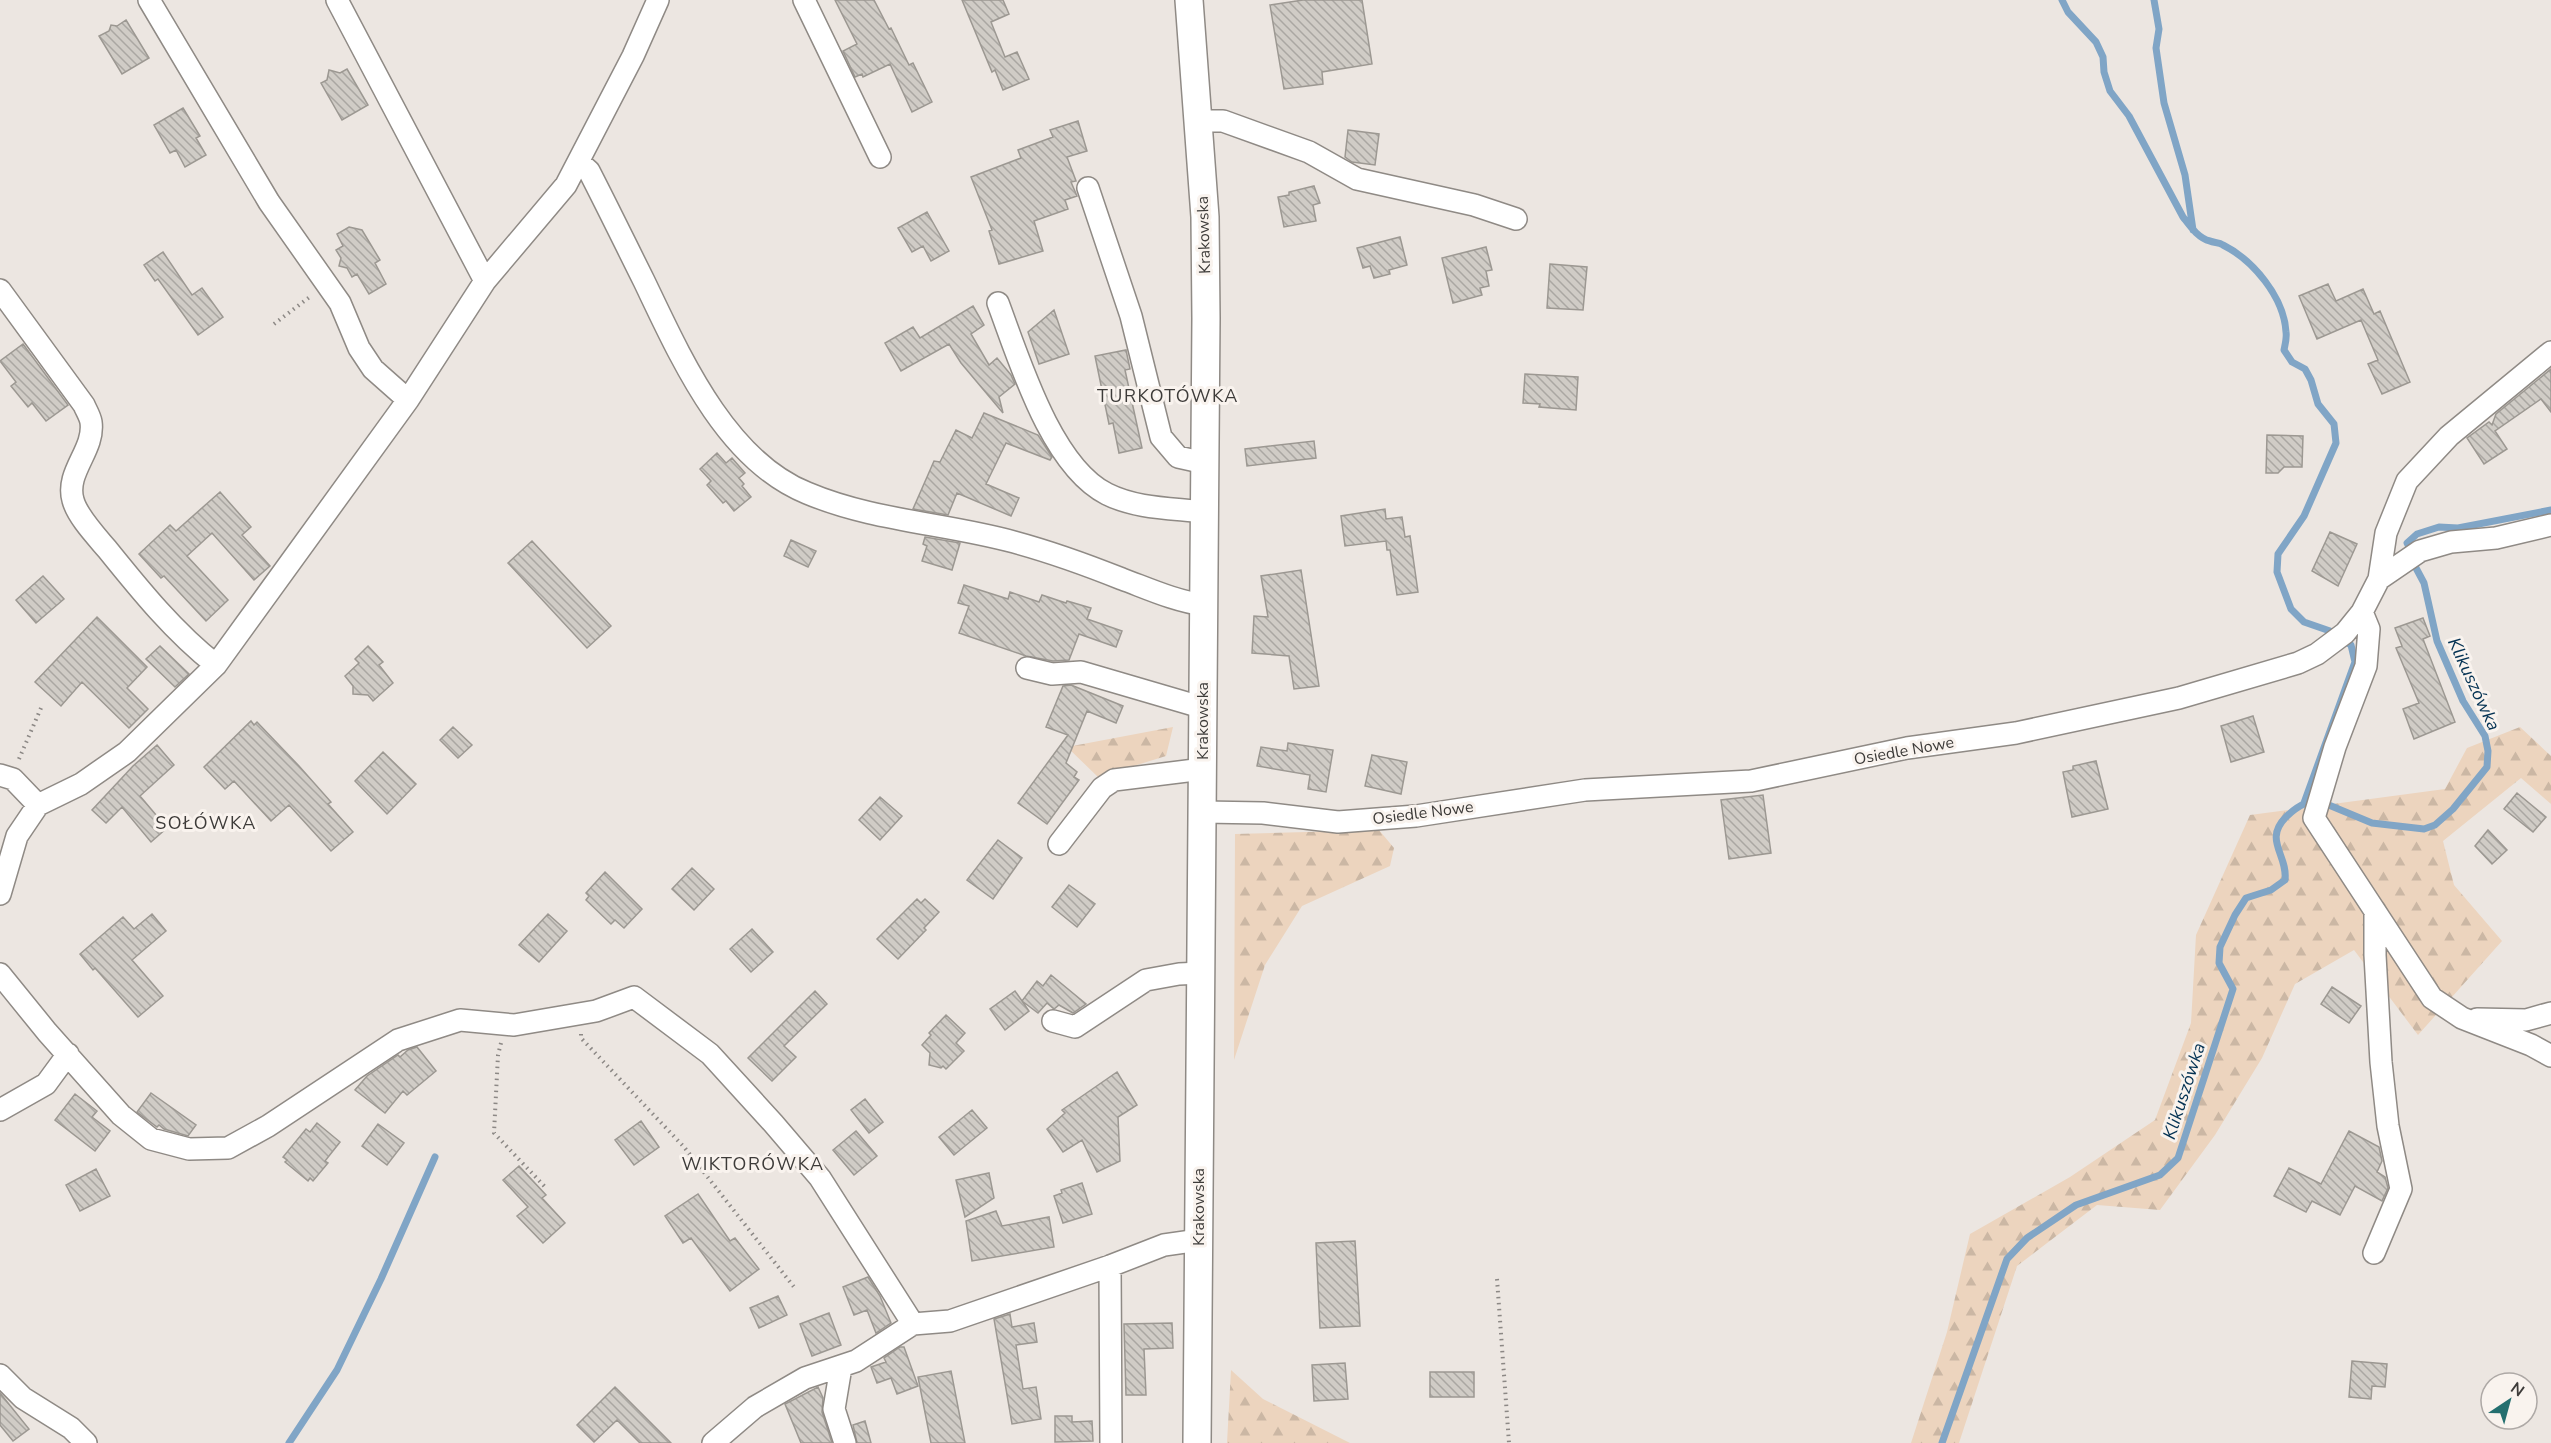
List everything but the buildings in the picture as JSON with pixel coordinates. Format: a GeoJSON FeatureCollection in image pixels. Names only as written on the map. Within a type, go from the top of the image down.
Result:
{"type":"FeatureCollection","features":[{"type":"Feature","properties":{"kind":"main road","name":"Krakowska"},"geometry":{"type":"LineString","coordinates":[[1189,0],[1205,217],[1204,708],[1197,1443]]}},
{"type":"Feature","properties":{"kind":"street"},"geometry":{"type":"LineString","coordinates":[[148,0],[269,202],[340,303],[359,348],[373,369],[408,400]]}},
{"type":"Feature","properties":{"kind":"street"},"geometry":{"type":"LineString","coordinates":[[337,0],[485,281]]}},
{"type":"Feature","properties":{"kind":"street"},"geometry":{"type":"LineString","coordinates":[[0,894],[17,836],[38,805],[81,784],[127,752],[216,665],[408,400],[485,281],[566,185],[580,163],[658,0]]}},
{"type":"Feature","properties":{"kind":"street"},"geometry":{"type":"LineString","coordinates":[[804,0],[880,157]]}},
{"type":"Feature","properties":{"kind":"street"},"geometry":{"type":"LineString","coordinates":[[1198,121],[1222,121],[1309,153],[1357,179],[1474,205],[1516,219]]}},
{"type":"Feature","properties":{"kind":"street"},"geometry":{"type":"LineString","coordinates":[[580,163],[589,171],[670,335],[710,406],[737,440],[772,473],[805,492],[861,512],[1014,542],[1102,571],[1181,602],[1204,605]]}},
{"type":"Feature","properties":{"kind":"street"},"geometry":{"type":"LineString","coordinates":[[1088,188],[1131,316],[1161,437],[1178,456],[1205,463]]}},
{"type":"Feature","properties":{"kind":"street"},"geometry":{"type":"LineString","coordinates":[[0,290],[84,405],[91,421],[90,441],[73,479],[73,500],[90,528],[139,588],[193,646],[216,665]]}},
{"type":"Feature","properties":{"kind":"street"},"geometry":{"type":"LineString","coordinates":[[998,303],[1029,387],[1052,433],[1078,471],[1106,493],[1123,500],[1141,505],[1205,512]]}},
{"type":"Feature","properties":{"kind":"street"},"geometry":{"type":"LineString","coordinates":[[2379,579],[2386,533],[2407,481],[2449,436],[2551,352]]}},
{"type":"Feature","properties":{"kind":"street","name":"Osiedle Nowe"},"geometry":{"type":"LineString","coordinates":[[1203,812],[1263,813],[1338,822],[1416,816],[1585,789],[1751,781],[1907,748],[2016,733],[2179,698],[2298,663],[2341,637],[2362,612],[2379,579],[2420,551],[2451,542],[2496,538],[2551,525]]}},
{"type":"Feature","properties":{"kind":"street"},"geometry":{"type":"LineString","coordinates":[[2362,612],[2369,629],[2366,666],[2335,747],[2314,818],[2432,998],[2462,1018],[2531,1045],[2551,1056]]}},
{"type":"Feature","properties":{"kind":"street"},"geometry":{"type":"LineString","coordinates":[[1027,668],[1052,674],[1081,672],[1204,708]]}},
{"type":"Feature","properties":{"kind":"street"},"geometry":{"type":"LineString","coordinates":[[1059,844],[1102,788],[1114,780],[1203,769]]}},
{"type":"Feature","properties":{"kind":"street"},"geometry":{"type":"LineString","coordinates":[[6,777],[38,805]]}},
{"type":"Feature","properties":{"kind":"street"},"geometry":{"type":"LineString","coordinates":[[2374,1253],[2400,1189],[2388,1126],[2380,1062],[2375,911]]}},
{"type":"Feature","properties":{"kind":"street"},"geometry":{"type":"LineString","coordinates":[[0,974],[47,1032],[121,1115],[151,1139],[189,1149],[228,1148],[268,1126],[398,1040],[460,1020],[514,1025],[596,1011],[634,997],[710,1054],[820,1178],[913,1324]]}},
{"type":"Feature","properties":{"kind":"street"},"geometry":{"type":"LineString","coordinates":[[1053,1021],[1075,1027],[1146,980],[1179,974],[1201,974]]}},
{"type":"Feature","properties":{"kind":"street"},"geometry":{"type":"LineString","coordinates":[[2462,1018],[2526,1020],[2551,1013]]}},
{"type":"Feature","properties":{"kind":"street"},"geometry":{"type":"LineString","coordinates":[[0,1110],[46,1084],[68,1054]]}},
{"type":"Feature","properties":{"kind":"street"},"geometry":{"type":"LineString","coordinates":[[712,1443],[755,1407],[805,1378],[856,1361],[913,1324],[950,1321],[1164,1245],[1199,1240]]}},
{"type":"Feature","properties":{"kind":"street"},"geometry":{"type":"LineString","coordinates":[[1110,1266],[1111,1443]]}},
{"type":"Feature","properties":{"kind":"street"},"geometry":{"type":"LineString","coordinates":[[841,1367],[834,1409],[845,1443]]}},
{"type":"Feature","properties":{"kind":"street"},"geometry":{"type":"LineString","coordinates":[[0,1375],[23,1398],[71,1428],[86,1443]]}},
{"type":"Feature","properties":{"kind":"path"},"geometry":{"type":"LineString","coordinates":[[274,324],[310,296],[328,294],[340,303]]}},
{"type":"Feature","properties":{"kind":"path"},"geometry":{"type":"LineString","coordinates":[[6,777],[21,753],[41,708]]}},
{"type":"Feature","properties":{"kind":"path"},"geometry":{"type":"LineString","coordinates":[[580,1014],[581,1038],[684,1147],[794,1287]]}},
{"type":"Feature","properties":{"kind":"path"},"geometry":{"type":"LineString","coordinates":[[505,1024],[498,1055],[494,1133],[547,1189]]}},
{"type":"Feature","properties":{"kind":"path"},"geometry":{"type":"LineString","coordinates":[[1497,1279],[1509,1443]]}},
{"type":"Feature","properties":{"kind":"green space"},"geometry":{"type":"Polygon","coordinates":[[[1173,727],[1166,756],[1098,777],[1067,747],[1173,727]]]}},
{"type":"Feature","properties":{"kind":"green space"},"geometry":{"type":"Polygon","coordinates":[[[2520,727],[2551,756],[2551,804],[2521,778],[2443,841],[2454,885],[2502,941],[2418,1035],[2354,950],[2295,984],[2262,1058],[2215,1135],[2160,1210],[2097,1205],[2017,1266],[1959,1443],[1911,1443],[1947,1332],[1970,1234],[2070,1177],[2155,1120],[2191,1023],[2196,935],[2250,815],[2445,789],[2467,748],[2520,727]]]}},
{"type":"Feature","properties":{"kind":"green space"},"geometry":{"type":"Polygon","coordinates":[[[1379,830],[1394,848],[1390,866],[1302,906],[1265,965],[1234,1060],[1235,834],[1379,830]]]}},
{"type":"Feature","properties":{"kind":"green space"},"geometry":{"type":"Polygon","coordinates":[[[1231,1370],[1263,1399],[1350,1443],[1227,1443],[1231,1370]]]}},
{"type":"Feature","properties":{"kind":"waterway"},"geometry":{"type":"LineString","coordinates":[[2062,0],[2068,12],[2096,42],[2103,57],[2104,72],[2110,91],[2129,116],[2183,217],[2202,237],[2221,244],[2245,260],[2256,270],[2273,293],[2284,319],[2286,337],[2284,350],[2292,362],[2305,369],[2318,404],[2334,424],[2336,443],[2304,516],[2278,554],[2277,572],[2291,609],[2304,622],[2330,631],[2351,645],[2355,662],[2304,803]]}},
{"type":"Feature","properties":{"kind":"waterway"},"geometry":{"type":"LineString","coordinates":[[2154,0],[2159,29],[2156,48],[2164,103],[2185,175],[2193,230]]}},
{"type":"Feature","properties":{"kind":"waterway","name":"Klikuszówka"},"geometry":{"type":"LineString","coordinates":[[2408,545],[2407,543],[2417,534],[2439,527],[2458,528],[2551,510]]}},
{"type":"Feature","properties":{"kind":"waterway","name":"Klikuszówka"},"geometry":{"type":"LineString","coordinates":[[2324,803],[2372,823],[2424,829],[2435,825],[2453,809],[2487,767],[2488,751],[2485,736],[2463,701],[2437,641],[2424,583],[2416,568]]}},
{"type":"Feature","properties":{"kind":"waterway","name":"Klikuszówka"},"geometry":{"type":"LineString","coordinates":[[1942,1443],[2007,1259],[2027,1238],[2076,1205],[2160,1175],[2178,1158],[2233,989],[2219,963],[2220,947],[2246,898],[2271,890],[2285,880],[2285,871],[2276,840],[2279,825],[2306,803]]}},
{"type":"Feature","properties":{"kind":"waterway"},"geometry":{"type":"LineString","coordinates":[[289,1443],[337,1370],[381,1279],[435,1157]]}},
{"type":"Feature","properties":{"kind":"district","name":"TURKOTÓWKA"},"geometry":{"type":"Point","coordinates":[1168,396]}},
{"type":"Feature","properties":{"kind":"district","name":"SOŁÓWKA"},"geometry":{"type":"Point","coordinates":[206,823]}},
{"type":"Feature","properties":{"kind":"district","name":"WIKTORÓWKA"},"geometry":{"type":"Point","coordinates":[753,1164]}}]}
